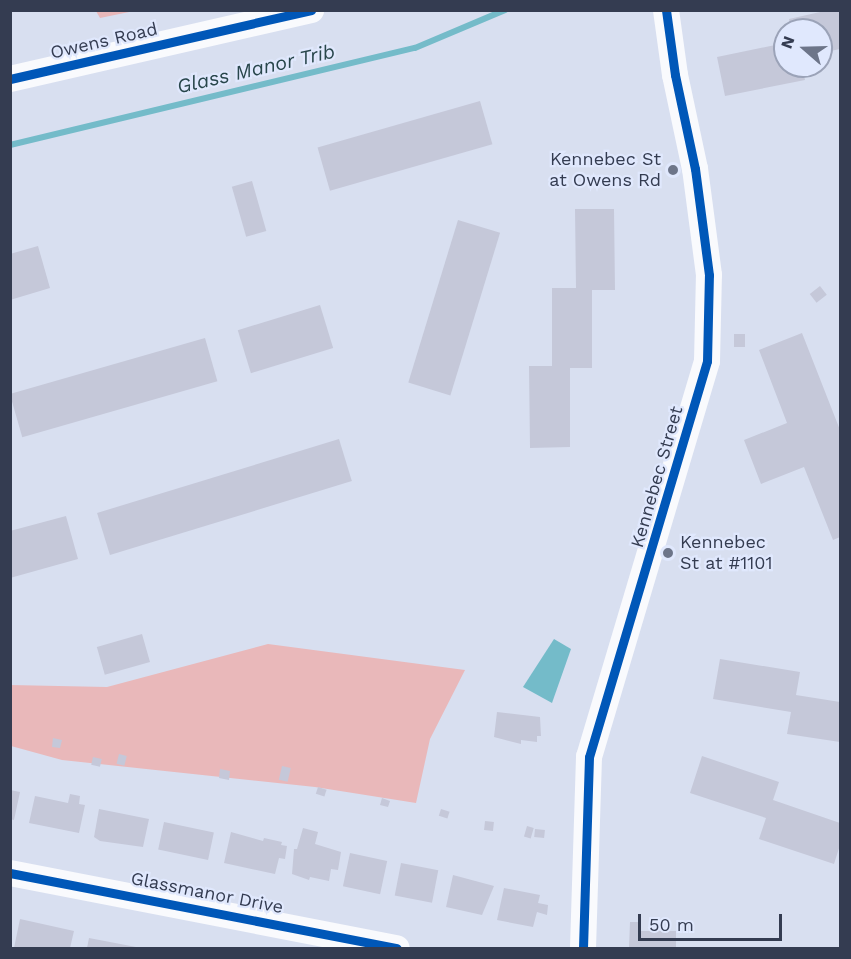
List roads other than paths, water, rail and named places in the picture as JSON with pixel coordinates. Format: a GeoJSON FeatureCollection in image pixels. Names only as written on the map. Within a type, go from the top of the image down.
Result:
{"type":"FeatureCollection","features":[{"type":"Feature","properties":{"kind":"street","name":"Owens Road"},"geometry":{"type":"LineString","coordinates":[[10,79],[311,10]]}},
{"type":"Feature","properties":{"kind":"street","name":"Kennebec Street"},"geometry":{"type":"LineString","coordinates":[[583,948],[589,757],[707,361],[710,275],[695,170],[675,75],[666,10]]}},
{"type":"Feature","properties":{"kind":"street","name":"Glassmanor Drive"},"geometry":{"type":"LineString","coordinates":[[10,873],[397,948]]}},
{"type":"Feature","properties":{"kind":"water"},"geometry":{"type":"Polygon","coordinates":[[[554,639],[571,649],[552,703],[523,687],[554,639]]]}},
{"type":"Feature","properties":{"kind":"waterway","name":"Glass Manor Trib"},"geometry":{"type":"LineString","coordinates":[[10,145],[415,48],[505,10]]}},
{"type":"Feature","properties":{"kind":"place","name":"Kennebec St at Owens Rd"},"geometry":{"type":"Point","coordinates":[673,170]}},
{"type":"Feature","properties":{"kind":"place","name":"Kennebec St at #1101"},"geometry":{"type":"Point","coordinates":[668,553]}}]}
